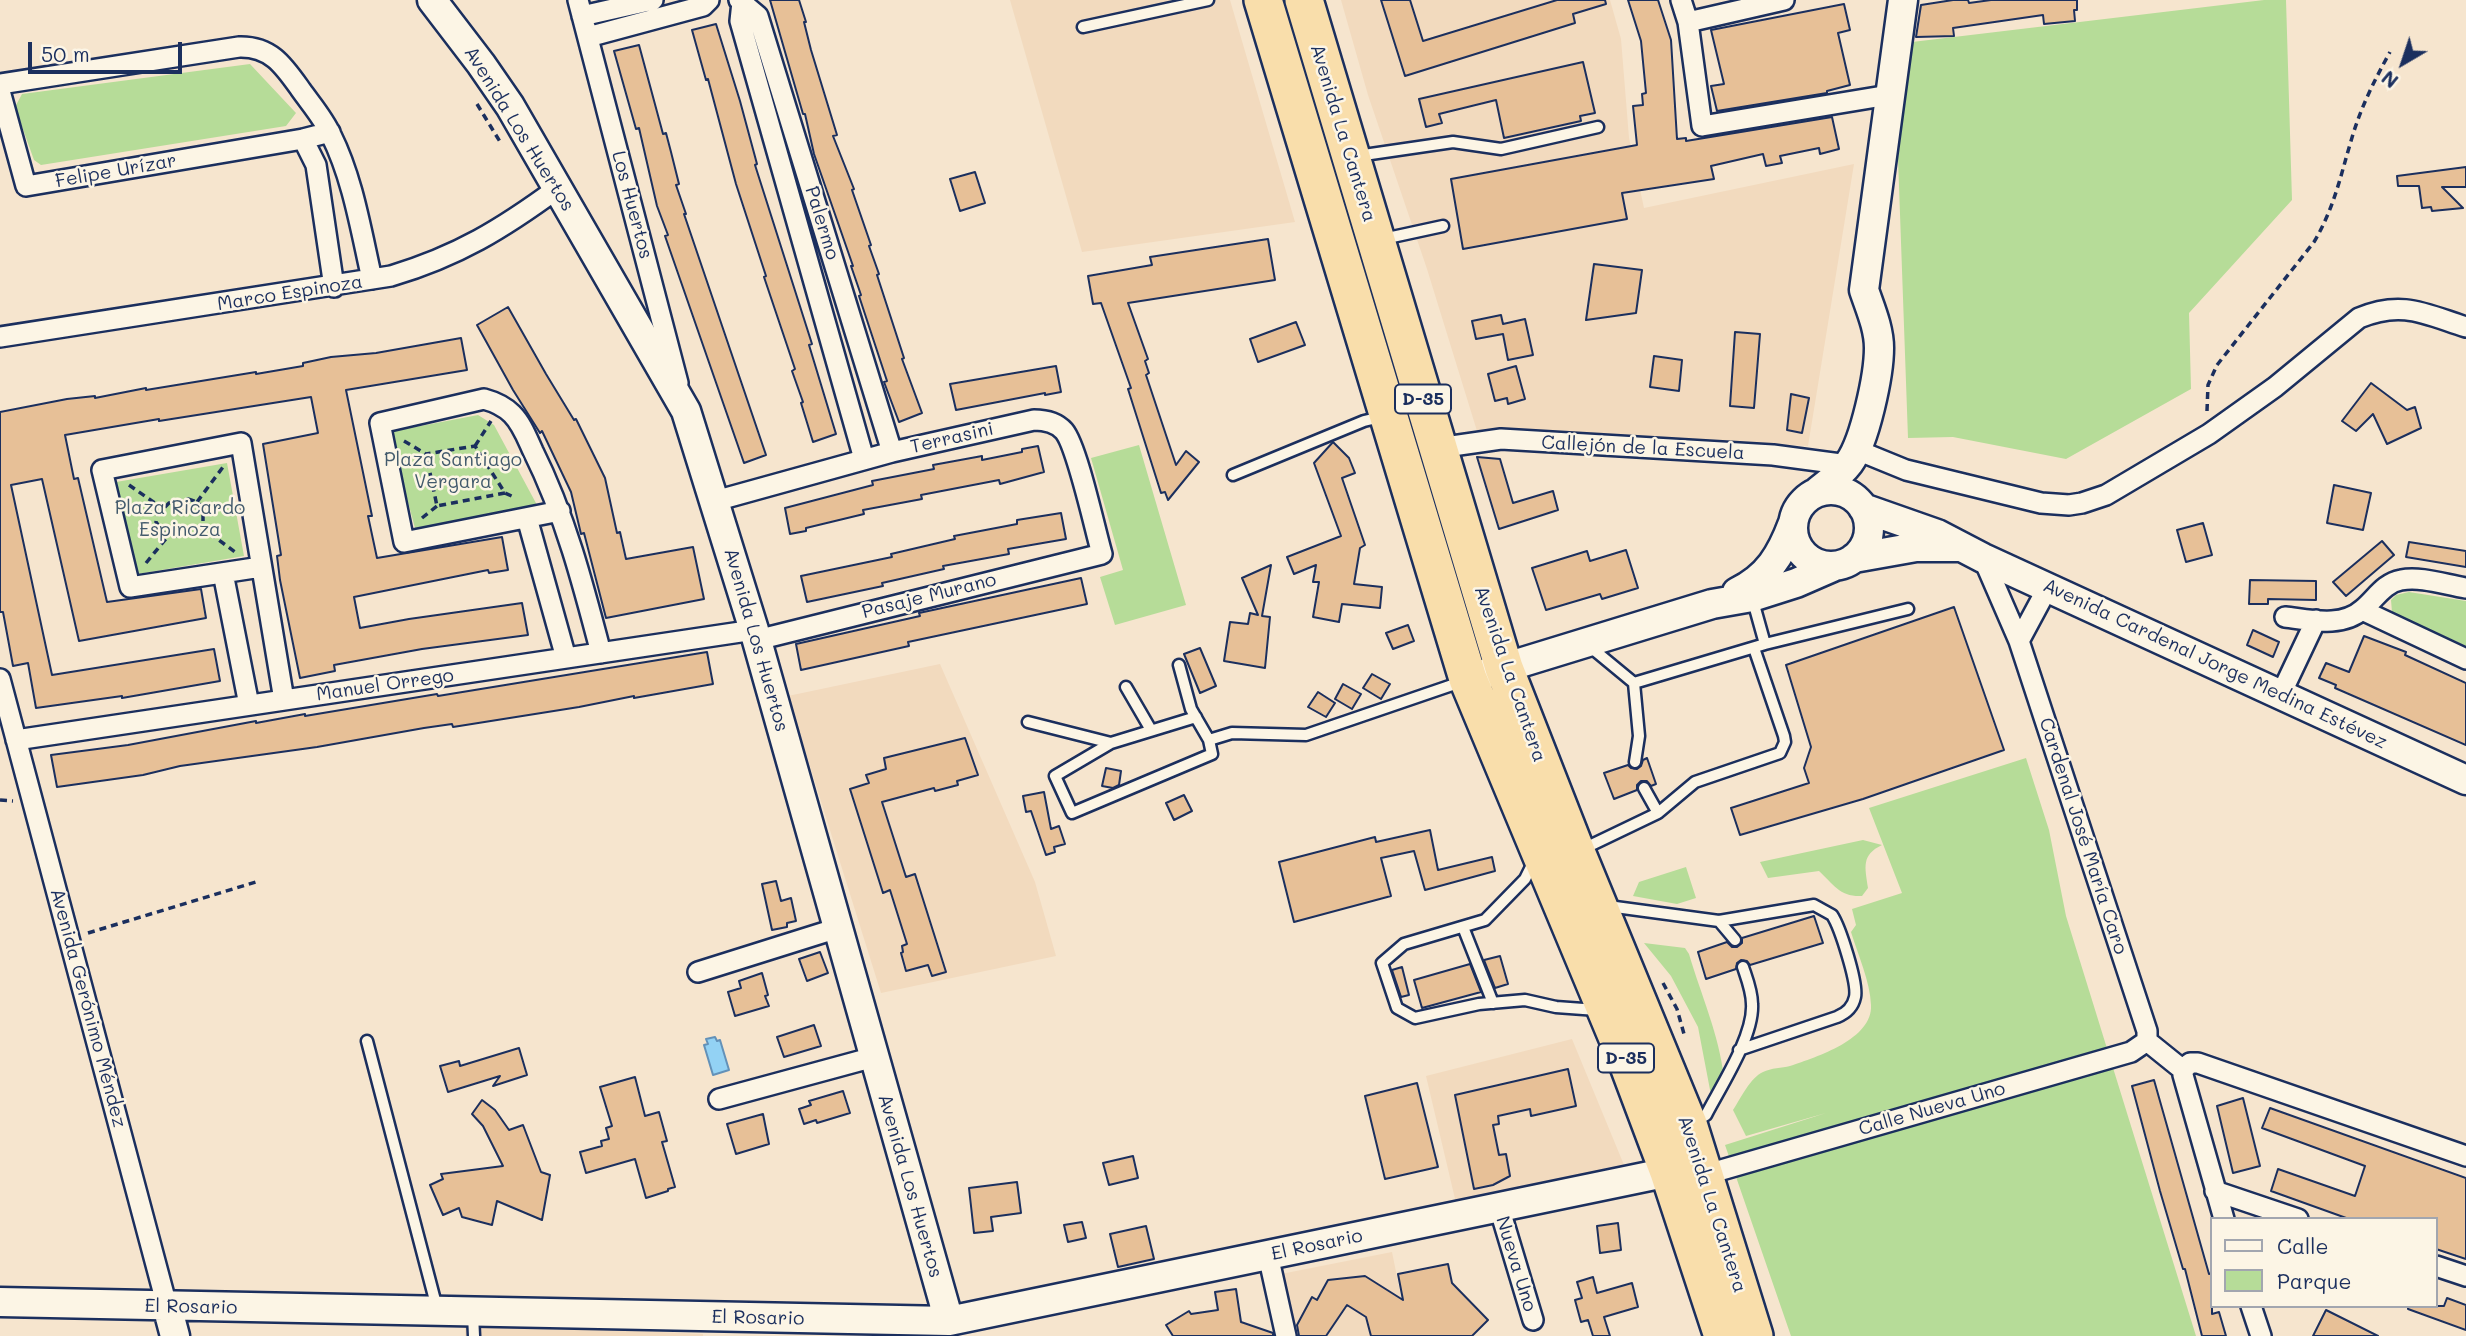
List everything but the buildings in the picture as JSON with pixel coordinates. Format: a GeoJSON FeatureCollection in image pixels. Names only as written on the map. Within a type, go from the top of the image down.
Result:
{"type":"FeatureCollection","features":[{"type":"Feature","properties":{"kind":"highway","name":"Avenida La Cantera"},"geometry":{"type":"LineString","coordinates":[[1264,0],[1468,679],[1606,1011],[1686,1174],[1754,1336]]}},
{"type":"Feature","properties":{"kind":"highway","name":"Avenida La Cantera"},"geometry":{"type":"LineString","coordinates":[[1304,0],[1504,668],[1688,1124]]}},
{"type":"Feature","properties":{"kind":"highway"},"geometry":{"type":"LineString","coordinates":[[1686,1174],[1682,1153],[1688,1124]]}},
{"type":"Feature","properties":{"kind":"highway","name":"Avenida La Cantera"},"geometry":{"type":"LineString","coordinates":[[1686,1174],[1723,1336]]}},
{"type":"Feature","properties":{"kind":"street","name":"Avenida Los Huertos"},"geometry":{"type":"LineString","coordinates":[[432,0],[510,106],[686,411],[755,635],[951,1328]]}},
{"type":"Feature","properties":{"kind":"street"},"geometry":{"type":"LineString","coordinates":[[580,8],[653,0]]}},
{"type":"Feature","properties":{"kind":"street"},"geometry":{"type":"LineString","coordinates":[[588,37],[703,6],[709,0]]}},
{"type":"Feature","properties":{"kind":"street"},"geometry":{"type":"LineString","coordinates":[[1681,0],[1688,22],[1702,126],[1889,95]]}},
{"type":"Feature","properties":{"kind":"street"},"geometry":{"type":"LineString","coordinates":[[1688,22],[1784,0]]}},
{"type":"Feature","properties":{"kind":"street"},"geometry":{"type":"LineString","coordinates":[[1793,523],[1794,537],[1799,549],[1809,559],[1821,565],[1845,562],[1867,540],[1869,529],[1858,503],[1852,457],[1864,433],[1879,347],[1864,290],[1903,0]]}},
{"type":"Feature","properties":{"kind":"street","name":"Palermo"},"geometry":{"type":"LineString","coordinates":[[741,1],[758,16],[892,452]]}},
{"type":"Feature","properties":{"kind":"street","name":"Palermo"},"geometry":{"type":"LineString","coordinates":[[741,1],[740,20],[864,459]]}},
{"type":"Feature","properties":{"kind":"street","name":"Los Huertos"},"geometry":{"type":"LineString","coordinates":[[580,8],[686,411]]}},
{"type":"Feature","properties":{"kind":"street"},"geometry":{"type":"LineString","coordinates":[[0,84],[250,47],[270,53],[278,59],[330,132],[345,167],[372,279]]}},
{"type":"Feature","properties":{"kind":"street","name":"Felipe Urízar"},"geometry":{"type":"LineString","coordinates":[[0,91],[26,186],[303,139],[330,132]]}},
{"type":"Feature","properties":{"kind":"street"},"geometry":{"type":"LineString","coordinates":[[303,139],[316,165],[334,287]]}},
{"type":"Feature","properties":{"kind":"street","name":"Marco Espinoza"},"geometry":{"type":"LineString","coordinates":[[0,337],[334,287],[424,266],[508,225],[558,188]]}},
{"type":"Feature","properties":{"kind":"street","name":"Callejón de la Escuela"},"geometry":{"type":"LineString","coordinates":[[1438,448],[1501,439],[1852,457],[2041,503],[2069,505],[2106,495],[2209,434],[2275,387],[2346,327],[2373,312],[2415,309],[2466,327]]}},
{"type":"Feature","properties":{"kind":"street"},"geometry":{"type":"LineString","coordinates":[[560,511],[404,542],[380,423],[484,399],[502,406],[519,422],[560,511],[601,653]]}},
{"type":"Feature","properties":{"kind":"street","name":"Terrasini"},"geometry":{"type":"LineString","coordinates":[[715,501],[892,452],[1034,420],[1051,422],[1065,433],[1070,442],[1102,554]]}},
{"type":"Feature","properties":{"kind":"street"},"geometry":{"type":"LineString","coordinates":[[260,568],[130,587],[102,470],[242,443],[260,568],[284,700]]}},
{"type":"Feature","properties":{"kind":"street","name":"Avenida Cardenal Jorge Medina Estévez"},"geometry":{"type":"LineString","coordinates":[[1712,604],[1745,588],[1767,571],[1783,550],[1801,505],[1852,457]]}},
{"type":"Feature","properties":{"kind":"street","name":"Avenida Cardenal Jorge Medina Estévez"},"geometry":{"type":"LineString","coordinates":[[1817,492],[1842,492],[1858,503],[1937,534],[2466,780]]}},
{"type":"Feature","properties":{"kind":"street"},"geometry":{"type":"LineString","coordinates":[[527,518],[566,658]]}},
{"type":"Feature","properties":{"kind":"street","name":"Avenida Cardenal Jorge Medina Estévez"},"geometry":{"type":"LineString","coordinates":[[1468,679],[1712,604],[1752,597],[1796,583],[1845,562],[1916,547],[1974,553]]}},
{"type":"Feature","properties":{"kind":"street","name":"Cardenal José María Caro"},"geometry":{"type":"LineString","coordinates":[[1974,553],[2019,640],[2147,1036]]}},
{"type":"Feature","properties":{"kind":"street","name":"Pasaje Murano"},"geometry":{"type":"LineString","coordinates":[[755,635],[1102,554]]}},
{"type":"Feature","properties":{"kind":"street"},"geometry":{"type":"LineString","coordinates":[[223,573],[250,705]]}},
{"type":"Feature","properties":{"kind":"street"},"geometry":{"type":"LineString","coordinates":[[2285,617],[2337,621],[2347,618],[2362,610],[2383,588],[2399,580],[2466,588]]}},
{"type":"Feature","properties":{"kind":"street"},"geometry":{"type":"LineString","coordinates":[[2019,640],[2048,587]]}},
{"type":"Feature","properties":{"kind":"street"},"geometry":{"type":"LineString","coordinates":[[2362,610],[2466,659]]}},
{"type":"Feature","properties":{"kind":"street"},"geometry":{"type":"LineString","coordinates":[[2281,694],[2316,620]]}},
{"type":"Feature","properties":{"kind":"street","name":"Manuel Orrego"},"geometry":{"type":"LineString","coordinates":[[16,740],[601,653],[755,635]]}},
{"type":"Feature","properties":{"kind":"street","name":"Avenida Gerónimo Méndez"},"geometry":{"type":"LineString","coordinates":[[0,679],[176,1336]]}},
{"type":"Feature","properties":{"kind":"street"},"geometry":{"type":"LineString","coordinates":[[698,972],[838,928]]}},
{"type":"Feature","properties":{"kind":"street"},"geometry":{"type":"LineString","coordinates":[[2147,1036],[2190,1066],[2466,1156]]}},
{"type":"Feature","properties":{"kind":"street","name":"Calle Nueva Uno"},"geometry":{"type":"LineString","coordinates":[[1686,1174],[2131,1052],[2147,1036]]}},
{"type":"Feature","properties":{"kind":"street"},"geometry":{"type":"LineString","coordinates":[[719,1099],[874,1057]]}},
{"type":"Feature","properties":{"kind":"street"},"geometry":{"type":"LineString","coordinates":[[2190,1066],[2215,1191],[2223,1217]]}},
{"type":"Feature","properties":{"kind":"street","name":"El Rosario"},"geometry":{"type":"LineString","coordinates":[[0,1302],[438,1312],[473,1324],[951,1328],[1268,1255],[1499,1207],[1686,1174]]}},
{"type":"Feature","properties":{"kind":"street","name":"Avenida La Cantera"},"geometry":{"type":"LineString","coordinates":[[1686,1174],[1668,1200],[1681,1260],[1705,1336]]}},
{"type":"Feature","properties":{"kind":"street"},"geometry":{"type":"LineString","coordinates":[[2215,1191],[2292,1217]]}},
{"type":"Feature","properties":{"kind":"street","name":"Nueva Uno"},"geometry":{"type":"LineString","coordinates":[[1499,1207],[1533,1320]]}},
{"type":"Feature","properties":{"kind":"street"},"geometry":{"type":"LineString","coordinates":[[1268,1255],[1286,1336]]}},
{"type":"Feature","properties":{"kind":"street"},"geometry":{"type":"LineString","coordinates":[[2438,1267],[2466,1276]]}},
{"type":"Feature","properties":{"kind":"street"},"geometry":{"type":"LineString","coordinates":[[2252,1308],[2261,1336]]}},
{"type":"Feature","properties":{"kind":"lane"},"geometry":{"type":"LineString","coordinates":[[1083,27],[1208,0]]}},
{"type":"Feature","properties":{"kind":"lane"},"geometry":{"type":"LineString","coordinates":[[1350,157],[1453,142],[1501,149],[1598,127]]}},
{"type":"Feature","properties":{"kind":"lane"},"geometry":{"type":"LineString","coordinates":[[1375,241],[1443,226]]}},
{"type":"Feature","properties":{"kind":"lane"},"geometry":{"type":"LineString","coordinates":[[1233,475],[1364,421],[1389,416]]}},
{"type":"Feature","properties":{"kind":"lane"},"geometry":{"type":"LineString","coordinates":[[1752,597],[1765,644]]}},
{"type":"Feature","properties":{"kind":"lane"},"geometry":{"type":"LineString","coordinates":[[1634,683],[1765,644],[1908,609]]}},
{"type":"Feature","properties":{"kind":"lane"},"geometry":{"type":"LineString","coordinates":[[1585,643],[1634,683],[1639,736],[1635,762]]}},
{"type":"Feature","properties":{"kind":"lane"},"geometry":{"type":"LineString","coordinates":[[1576,852],[1658,813],[1695,782],[1775,756],[1784,748],[1784,736],[1754,648]]}},
{"type":"Feature","properties":{"kind":"lane"},"geometry":{"type":"LineString","coordinates":[[1179,665],[1191,709],[1196,717],[1209,740],[1212,754],[1072,814],[1055,776],[1111,743],[1196,717]]}},
{"type":"Feature","properties":{"kind":"lane"},"geometry":{"type":"LineString","coordinates":[[1209,740],[1232,733],[1306,735],[1468,679]]}},
{"type":"Feature","properties":{"kind":"lane"},"geometry":{"type":"LineString","coordinates":[[1126,687],[1151,730]]}},
{"type":"Feature","properties":{"kind":"lane"},"geometry":{"type":"LineString","coordinates":[[1028,722],[1111,743]]}},
{"type":"Feature","properties":{"kind":"lane"},"geometry":{"type":"LineString","coordinates":[[1644,788],[1658,813]]}},
{"type":"Feature","properties":{"kind":"lane"},"geometry":{"type":"LineString","coordinates":[[1539,851],[1525,879],[1485,920],[1404,944],[1382,963],[1397,1008],[1415,1018],[1493,1003],[1525,1000],[1556,1007],[1606,1011]]}},
{"type":"Feature","properties":{"kind":"lane"},"geometry":{"type":"LineString","coordinates":[[1597,903],[1624,910],[1719,921],[1814,905],[1821,907],[1835,920],[1855,984],[1855,1001],[1845,1014],[1739,1050]]}},
{"type":"Feature","properties":{"kind":"lane"},"geometry":{"type":"LineString","coordinates":[[1719,921],[1735,940]]}},
{"type":"Feature","properties":{"kind":"lane"},"geometry":{"type":"LineString","coordinates":[[1463,927],[1493,1003]]}},
{"type":"Feature","properties":{"kind":"lane"},"geometry":{"type":"LineString","coordinates":[[1688,1124],[1706,1115],[1749,1028],[1751,991],[1743,967]]}},
{"type":"Feature","properties":{"kind":"lane"},"geometry":{"type":"LineString","coordinates":[[367,1041],[438,1312]]}},
{"type":"Feature","properties":{"kind":"path"},"geometry":{"type":"LineString","coordinates":[[2209,434],[2207,393],[2211,374],[2323,227],[2339,188],[2360,114],[2390,52]]}},
{"type":"Feature","properties":{"kind":"path"},"geometry":{"type":"LineString","coordinates":[[475,446],[505,493],[437,506],[426,454],[475,446],[502,406]]}},
{"type":"Feature","properties":{"kind":"path"},"geometry":{"type":"LineString","coordinates":[[197,502],[242,443]]}},
{"type":"Feature","properties":{"kind":"path"},"geometry":{"type":"LineString","coordinates":[[105,469],[162,508]]}},
{"type":"Feature","properties":{"kind":"path"},"geometry":{"type":"LineString","coordinates":[[178,500],[197,502],[203,508],[205,516],[200,526],[187,535],[169,535],[159,528],[156,522],[162,508],[178,500]]}},
{"type":"Feature","properties":{"kind":"path"},"geometry":{"type":"LineString","coordinates":[[200,526],[260,568]]}},
{"type":"Feature","properties":{"kind":"path"},"geometry":{"type":"LineString","coordinates":[[129,585],[169,535]]}},
{"type":"Feature","properties":{"kind":"path"},"geometry":{"type":"LineString","coordinates":[[69,939],[257,882]]}},
{"type":"Feature","properties":{"kind":"shaded area"},"geometry":{"type":"Polygon","coordinates":[[[1010,0],[1230,0],[1295,222],[1082,252],[1010,0]]]}},
{"type":"Feature","properties":{"kind":"shaded area"},"geometry":{"type":"Polygon","coordinates":[[[1341,0],[1610,0],[1621,39],[1629,138],[1644,208],[1854,164],[1808,446],[1477,431],[1427,269],[1368,95],[1341,0]]]}},
{"type":"Feature","properties":{"kind":"shaded area"},"geometry":{"type":"Polygon","coordinates":[[[940,664],[1035,882],[1056,956],[881,993],[788,696],[940,664]]]}},
{"type":"Feature","properties":{"kind":"shaded area"},"geometry":{"type":"Polygon","coordinates":[[[1572,1039],[1624,1165],[1456,1203],[1426,1076],[1572,1039]]]}},
{"type":"Feature","properties":{"kind":"shaded area"},"geometry":{"type":"Polygon","coordinates":[[[1392,1252],[1409,1336],[1294,1336],[1281,1274],[1392,1252]]]}},
{"type":"Feature","properties":{"kind":"shaded area"},"geometry":{"type":"Polygon","coordinates":[[[465,1323],[703,1334],[703,1336],[465,1336],[465,1323]]]}},
{"type":"Feature","properties":{"kind":"green space"},"geometry":{"type":"Polygon","coordinates":[[[2264,0],[2286,0],[2292,200],[2189,313],[2191,389],[2066,459],[1953,437],[1908,438],[1898,158],[1912,42],[2264,0]]]}},
{"type":"Feature","properties":{"kind":"green space"},"geometry":{"type":"Polygon","coordinates":[[[250,64],[296,113],[286,126],[41,165],[34,160],[15,107],[22,94],[250,64]]]}},
{"type":"Feature","properties":{"kind":"green space","name":"Plaza Santiago Vergara"},"geometry":{"type":"Polygon","coordinates":[[[478,415],[494,425],[537,505],[415,528],[389,432],[478,415]]]}},
{"type":"Feature","properties":{"kind":"green space"},"geometry":{"type":"Polygon","coordinates":[[[1139,445],[1186,605],[1115,625],[1100,577],[1123,570],[1091,458],[1139,445]]]}},
{"type":"Feature","properties":{"kind":"green space","name":"Plaza Ricardo Espinoza"},"geometry":{"type":"Polygon","coordinates":[[[227,463],[244,556],[132,575],[116,482],[227,463]]]}},
{"type":"Feature","properties":{"kind":"green space"},"geometry":{"type":"Polygon","coordinates":[[[2409,592],[2466,601],[2466,646],[2392,612],[2391,600],[2396,595],[2409,592]]]}},
{"type":"Feature","properties":{"kind":"green space"},"geometry":{"type":"Polygon","coordinates":[[[2026,758],[2049,830],[2066,916],[2196,1336],[1791,1336],[1725,1145],[1826,1113],[1746,1136],[1733,1110],[1758,1075],[1828,1052],[1853,1037],[1863,1028],[1869,1017],[1871,1005],[1868,987],[1851,932],[1856,925],[1852,909],[1902,893],[1869,808],[2026,758]]]}},
{"type":"Feature","properties":{"kind":"green space"},"geometry":{"type":"Polygon","coordinates":[[[1863,840],[1882,845],[1871,853],[1866,862],[1868,888],[1862,896],[1843,892],[1819,871],[1768,878],[1760,862],[1863,840]]]}},
{"type":"Feature","properties":{"kind":"green space"},"geometry":{"type":"Polygon","coordinates":[[[1686,867],[1696,898],[1677,904],[1633,896],[1639,882],[1686,867]]]}},
{"type":"Feature","properties":{"kind":"green space"},"geometry":{"type":"Polygon","coordinates":[[[1644,943],[1685,948],[1689,954],[1722,1062],[1724,1078],[1711,1095],[1698,1027],[1671,976],[1644,943]]]}},
{"type":"Feature","properties":{"kind":"water"},"geometry":{"type":"Polygon","coordinates":[[[715,1037],[717,1041],[720,1040],[729,1070],[713,1075],[704,1045],[708,1044],[706,1039],[715,1037]]]}}]}
